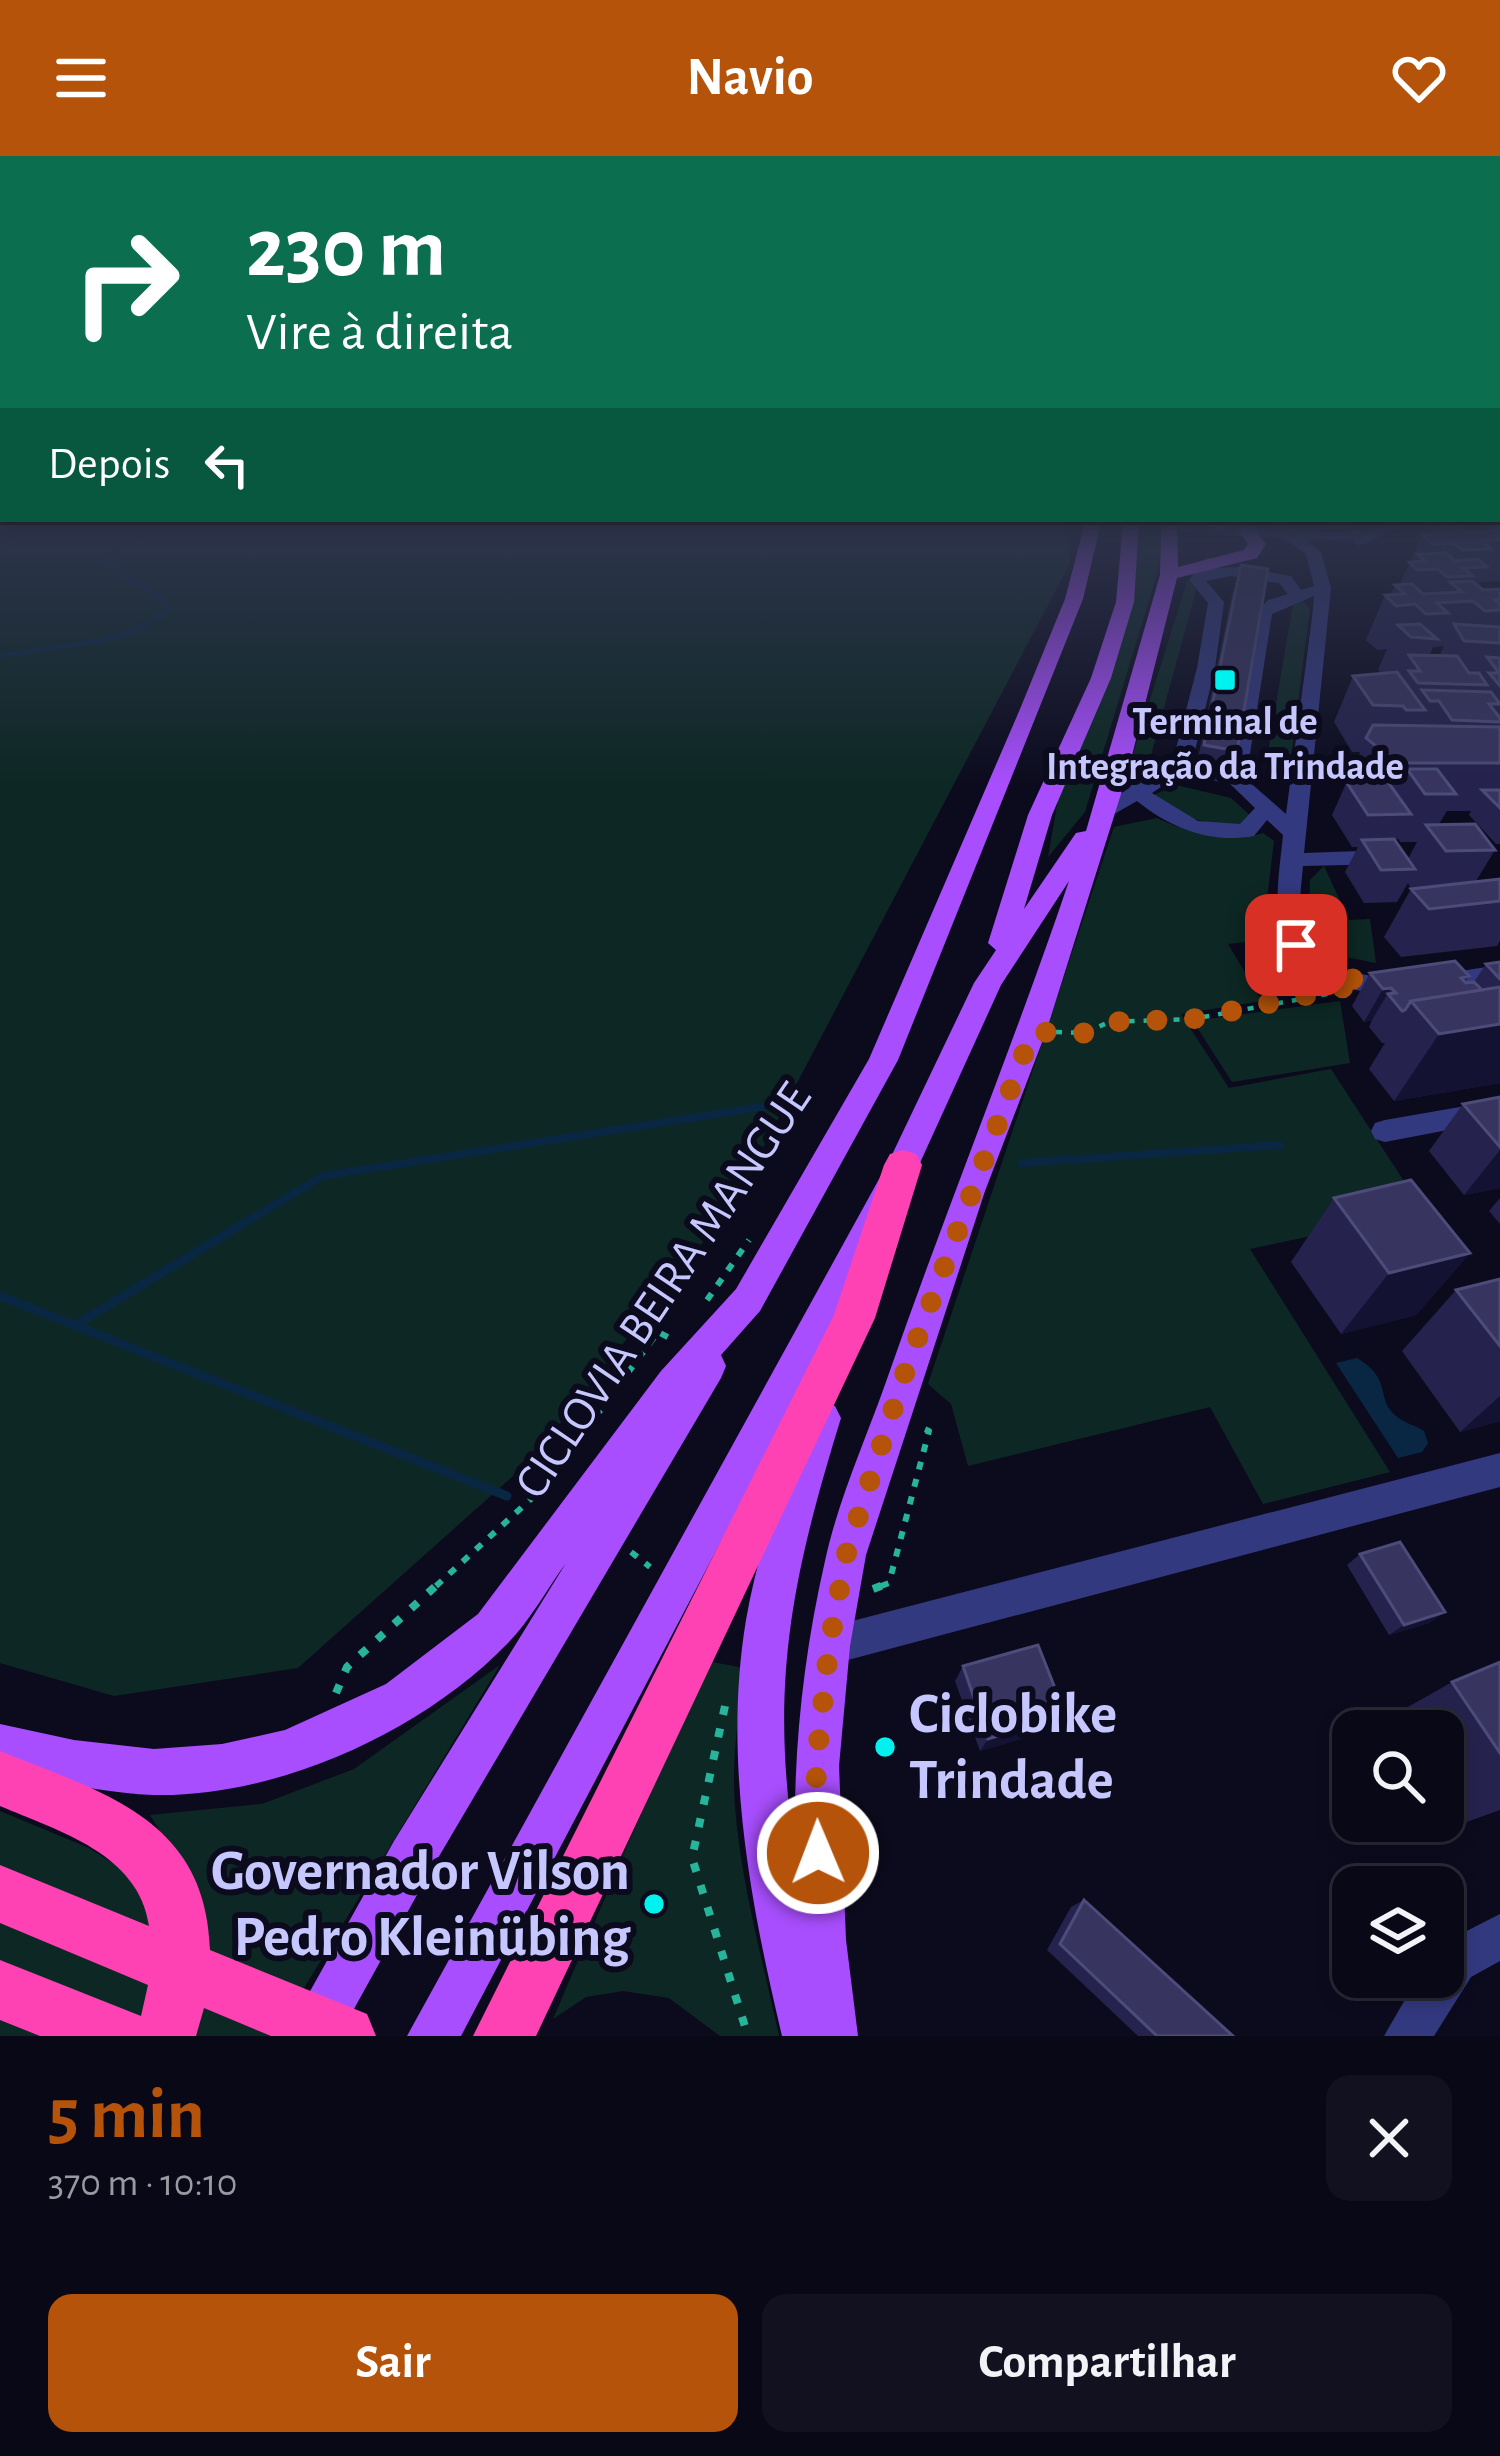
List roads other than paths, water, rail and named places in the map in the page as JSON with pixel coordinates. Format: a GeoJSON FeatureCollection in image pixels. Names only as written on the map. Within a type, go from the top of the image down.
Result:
{"type":"FeatureCollection","features":[{"type":"Feature","properties":{"kind":"highway"},"geometry":{"type":"LineString","coordinates":[[504,2036],[854,1318],[903,1165]]}},
{"type":"Feature","properties":{"kind":"highway"},"geometry":{"type":"LineString","coordinates":[[0,1778],[137,1845],[171,1887],[182,1955],[165,2036]]}},
{"type":"Feature","properties":{"kind":"highway"},"geometry":{"type":"LineString","coordinates":[[0,1894],[345,2036]]}},
{"type":"Feature","properties":{"kind":"highway"},"geometry":{"type":"LineString","coordinates":[[0,1990],[118,2036]]}},
{"type":"Feature","properties":{"kind":"main road"},"geometry":{"type":"LineString","coordinates":[[311,2036],[411,1858],[748,1300],[883,1060],[1069,611]]}},
{"type":"Feature","properties":{"kind":"main road"},"geometry":{"type":"LineString","coordinates":[[434,2036],[903,1165],[988,983],[1040,815],[1101,678],[1122,611]]}},
{"type":"Feature","properties":{"kind":"main road"},"geometry":{"type":"LineString","coordinates":[[832,2036],[821,1940],[816,1766],[829,1646],[846,1555],[884,1431],[969,1191],[1032,1032],[1116,775],[1160,611]]}},
{"type":"Feature","properties":{"kind":"main road"},"geometry":{"type":"LineString","coordinates":[[988,983],[1102,813]]}},
{"type":"Feature","properties":{"kind":"main road"},"geometry":{"type":"LineString","coordinates":[[0,1747],[74,1763],[154,1772],[222,1767],[286,1753],[350,1728],[402,1700],[493,1629],[674,1383],[748,1300]]}},
{"type":"Feature","properties":{"kind":"main road"},"geometry":{"type":"LineString","coordinates":[[808,2036],[782,1941],[760,1714],[767,1621],[794,1505],[854,1318]]}},
{"type":"Feature","properties":{"kind":"street"},"geometry":{"type":"LineString","coordinates":[[1102,813],[1181,766],[1206,668],[1215,611]]}},
{"type":"Feature","properties":{"kind":"street"},"geometry":{"type":"LineString","coordinates":[[1266,611],[1236,780],[1293,847],[1408,856]]}},
{"type":"Feature","properties":{"kind":"street"},"geometry":{"type":"LineString","coordinates":[[1319,611],[1293,847],[1288,928],[1296,945],[1339,975],[1366,983],[1398,987],[1500,973]]}},
{"type":"Feature","properties":{"kind":"street"},"geometry":{"type":"LineString","coordinates":[[1116,775],[1170,818],[1219,831],[1246,831],[1265,810]]}},
{"type":"Feature","properties":{"kind":"street"},"geometry":{"type":"LineString","coordinates":[[1385,1131],[1500,1110]]}},
{"type":"Feature","properties":{"kind":"street"},"geometry":{"type":"LineString","coordinates":[[829,1646],[1500,1470]]}},
{"type":"Feature","properties":{"kind":"street"},"geometry":{"type":"LineString","coordinates":[[1407,2036],[1455,1961],[1500,1936]]}},
{"type":"Feature","properties":{"kind":"water"},"geometry":{"type":"Polygon","coordinates":[[[1357,1358],[1380,1381],[1390,1409],[1424,1431],[1428,1443],[1422,1452],[1398,1458],[1336,1363],[1357,1358]]]}},
{"type":"Feature","properties":{"kind":"waterway"},"geometry":{"type":"LineString","coordinates":[[0,656],[109,638],[167,611]]}},
{"type":"Feature","properties":{"kind":"waterway"},"geometry":{"type":"LineString","coordinates":[[244,1223],[323,1176],[774,1105]]}},
{"type":"Feature","properties":{"kind":"waterway"},"geometry":{"type":"LineString","coordinates":[[1022,1163],[1280,1145]]}},
{"type":"Feature","properties":{"kind":"waterway"},"geometry":{"type":"LineString","coordinates":[[75,1326],[244,1223]]}},
{"type":"Feature","properties":{"kind":"waterway"},"geometry":{"type":"LineString","coordinates":[[0,1296],[75,1326]]}},
{"type":"Feature","properties":{"kind":"waterway"},"geometry":{"type":"LineString","coordinates":[[75,1326],[507,1496]]}},
{"type":"Feature","properties":{"kind":"place","name":"Terminal de Integração da Trindade"},"geometry":{"type":"Point","coordinates":[1225,680]}},
{"type":"Feature","properties":{"kind":"place","name":"Ciclobike Trindade"},"geometry":{"type":"Point","coordinates":[885,1747]}},
{"type":"Feature","properties":{"kind":"place","name":"Governador Vilson Pedro Kleinübing"},"geometry":{"type":"Point","coordinates":[654,1904]}}]}
